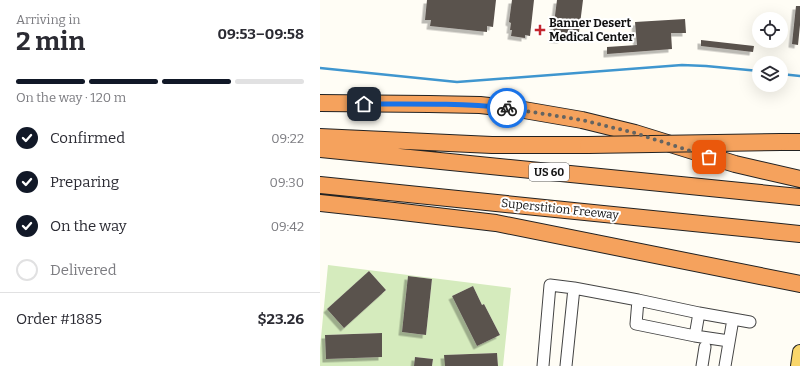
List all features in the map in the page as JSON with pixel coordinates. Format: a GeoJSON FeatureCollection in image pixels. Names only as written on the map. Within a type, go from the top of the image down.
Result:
{"type":"FeatureCollection","features":[{"type":"Feature","properties":{"kind":"highway"},"geometry":{"type":"LineString","coordinates":[[320,103],[458,104],[524,110],[582,120],[635,133],[735,164],[800,179]]}},
{"type":"Feature","properties":{"kind":"highway"},"geometry":{"type":"LineString","coordinates":[[320,137],[536,146],[800,142]]}},
{"type":"Feature","properties":{"kind":"highway","name":"US 60"},"geometry":{"type":"LineString","coordinates":[[320,149],[800,197]]}},
{"type":"Feature","properties":{"kind":"highway","name":"Superstition Freeway"},"geometry":{"type":"LineString","coordinates":[[320,185],[800,234]]}},
{"type":"Feature","properties":{"kind":"highway"},"geometry":{"type":"LineString","coordinates":[[320,203],[496,223],[800,284]]}},
{"type":"Feature","properties":{"kind":"main road"},"geometry":{"type":"LineString","coordinates":[[798,366],[800,352]]}},
{"type":"Feature","properties":{"kind":"lane"},"geometry":{"type":"LineString","coordinates":[[543,366],[550,285],[574,288],[750,322]]}},
{"type":"Feature","properties":{"kind":"lane"},"geometry":{"type":"LineString","coordinates":[[566,366],[574,288]]}},
{"type":"Feature","properties":{"kind":"lane"},"geometry":{"type":"LineString","coordinates":[[638,300],[636,324],[729,341]]}},
{"type":"Feature","properties":{"kind":"lane"},"geometry":{"type":"LineString","coordinates":[[695,336],[699,313]]}},
{"type":"Feature","properties":{"kind":"lane"},"geometry":{"type":"LineString","coordinates":[[725,366],[733,319]]}},
{"type":"Feature","properties":{"kind":"lane"},"geometry":{"type":"LineString","coordinates":[[702,366],[705,347]]}},
{"type":"Feature","properties":{"kind":"green space"},"geometry":{"type":"Polygon","coordinates":[[[328,265],[511,288],[503,366],[498,366],[497,353],[445,355],[445,366],[432,366],[433,359],[415,357],[414,366],[320,366],[320,348],[328,265]],[[369,271],[327,309],[344,328],[386,290],[369,271]],[[408,276],[402,332],[426,335],[432,279],[408,276]],[[473,286],[452,296],[477,346],[500,335],[484,304],[482,305],[473,286]],[[381,333],[325,335],[326,359],[382,357],[381,333]]]}},
{"type":"Feature","properties":{"kind":"building"},"geometry":{"type":"Polygon","coordinates":[[[427,0],[496,0],[493,27],[487,26],[487,32],[430,26],[431,20],[425,20],[427,0]]]}},
{"type":"Feature","properties":{"kind":"building"},"geometry":{"type":"Polygon","coordinates":[[[512,0],[534,0],[530,36],[525,35],[525,38],[511,36],[511,23],[509,22],[512,0]]]}},
{"type":"Feature","properties":{"kind":"building"},"geometry":{"type":"Polygon","coordinates":[[[557,0],[583,0],[577,38],[563,37],[561,40],[552,39],[557,0]]]}},
{"type":"Feature","properties":{"kind":"building"},"geometry":{"type":"Polygon","coordinates":[[[796,6],[800,6],[798,45],[792,44],[796,6]]]}},
{"type":"Feature","properties":{"kind":"building"},"geometry":{"type":"Polygon","coordinates":[[[685,19],[686,33],[671,33],[672,49],[607,54],[607,47],[637,45],[635,22],[685,19]]]}},
{"type":"Feature","properties":{"kind":"building"},"geometry":{"type":"Polygon","coordinates":[[[701,40],[752,46],[752,48],[754,48],[753,52],[701,46],[701,40]]]}},
{"type":"Feature","properties":{"kind":"building"},"geometry":{"type":"Polygon","coordinates":[[[369,271],[386,290],[344,328],[327,309],[369,271]]]}},
{"type":"Feature","properties":{"kind":"building"},"geometry":{"type":"Polygon","coordinates":[[[408,276],[432,279],[426,335],[402,332],[408,276]]]}},
{"type":"Feature","properties":{"kind":"building"},"geometry":{"type":"Polygon","coordinates":[[[473,286],[482,305],[484,304],[500,335],[477,346],[452,296],[473,286]]]}},
{"type":"Feature","properties":{"kind":"building"},"geometry":{"type":"Polygon","coordinates":[[[382,333],[382,357],[326,359],[325,335],[382,333]]]}},
{"type":"Feature","properties":{"kind":"building"},"geometry":{"type":"Polygon","coordinates":[[[497,353],[498,366],[445,366],[444,355],[497,353]]]}},
{"type":"Feature","properties":{"kind":"building"},"geometry":{"type":"Polygon","coordinates":[[[415,357],[433,359],[432,366],[414,366],[415,357]]]}},
{"type":"Feature","properties":{"kind":"waterway"},"geometry":{"type":"LineString","coordinates":[[320,68],[457,82],[682,65],[752,70]]}},
{"type":"Feature","properties":{"kind":"waterway"},"geometry":{"type":"LineString","coordinates":[[788,75],[800,76]]}},
{"type":"Feature","properties":{"kind":"way so far"},"geometry":{"type":"LineString","coordinates":[[507,108],[582,120],[635,133],[709,157]]}},
{"type":"Feature","properties":{"kind":"place","name":"Banner Desert Medical Center"},"geometry":{"type":"Point","coordinates":[540,30]}},
{"type":"Feature","properties":{"kind":"route"},"geometry":{"type":"LineString","coordinates":[[364,104],[480,105],[507,108]]}}]}
